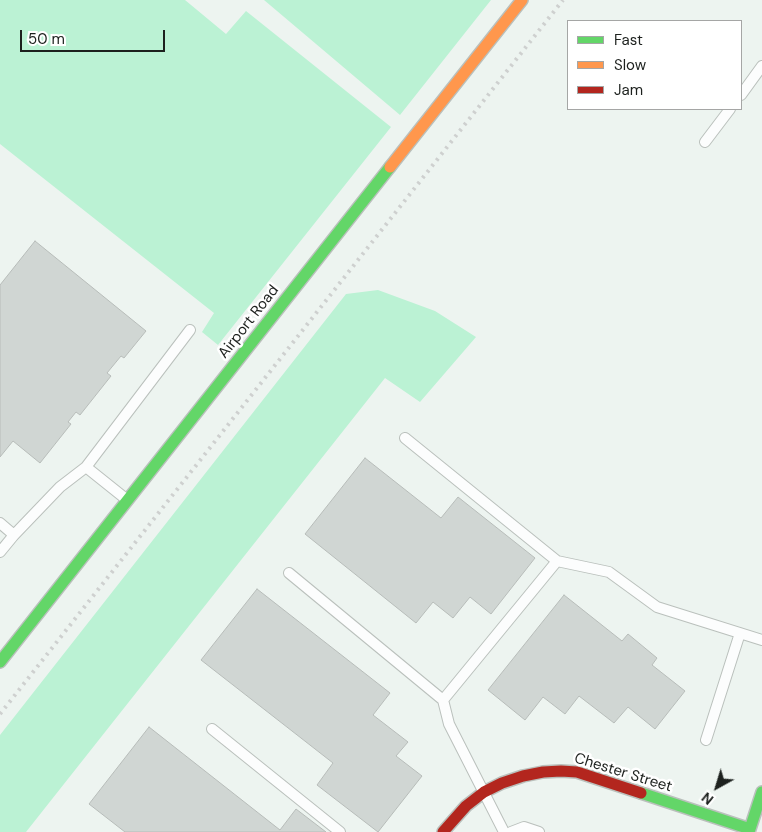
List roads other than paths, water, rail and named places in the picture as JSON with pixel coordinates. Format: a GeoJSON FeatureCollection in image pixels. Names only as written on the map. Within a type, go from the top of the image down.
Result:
{"type":"FeatureCollection","features":[{"type":"Feature","properties":{"kind":"street","name":"Airport Road"},"geometry":{"type":"LineString","coordinates":[[0,662],[522,0]]}},
{"type":"Feature","properties":{"kind":"street","name":"Chester Street"},"geometry":{"type":"LineString","coordinates":[[443,832],[466,806],[484,792],[502,783],[543,772],[577,772],[750,830]]}},
{"type":"Feature","properties":{"kind":"street"},"geometry":{"type":"LineString","coordinates":[[750,830],[762,792]]}},
{"type":"Feature","properties":{"kind":"lane"},"geometry":{"type":"LineString","coordinates":[[742,94],[762,66]]}},
{"type":"Feature","properties":{"kind":"lane"},"geometry":{"type":"LineString","coordinates":[[705,142],[729,110]]}},
{"type":"Feature","properties":{"kind":"lane"},"geometry":{"type":"LineString","coordinates":[[0,552],[60,487],[86,467],[190,330]]}},
{"type":"Feature","properties":{"kind":"lane"},"geometry":{"type":"LineString","coordinates":[[405,438],[557,561],[609,572],[657,607],[762,640]]}},
{"type":"Feature","properties":{"kind":"lane"},"geometry":{"type":"LineString","coordinates":[[86,467],[128,500]]}},
{"type":"Feature","properties":{"kind":"lane"},"geometry":{"type":"LineString","coordinates":[[0,524],[14,535]]}},
{"type":"Feature","properties":{"kind":"lane"},"geometry":{"type":"LineString","coordinates":[[443,700],[557,561]]}},
{"type":"Feature","properties":{"kind":"lane"},"geometry":{"type":"LineString","coordinates":[[289,572],[443,700],[449,724],[504,832]]}},
{"type":"Feature","properties":{"kind":"lane"},"geometry":{"type":"LineString","coordinates":[[706,740],[740,633]]}},
{"type":"Feature","properties":{"kind":"lane"},"geometry":{"type":"LineString","coordinates":[[212,728],[340,832]]}},
{"type":"Feature","properties":{"kind":"lane"},"geometry":{"type":"LineString","coordinates":[[511,832],[524,827],[539,832]]}},
{"type":"Feature","properties":{"kind":"railway"},"geometry":{"type":"LineString","coordinates":[[0,714],[563,0]]}}]}
